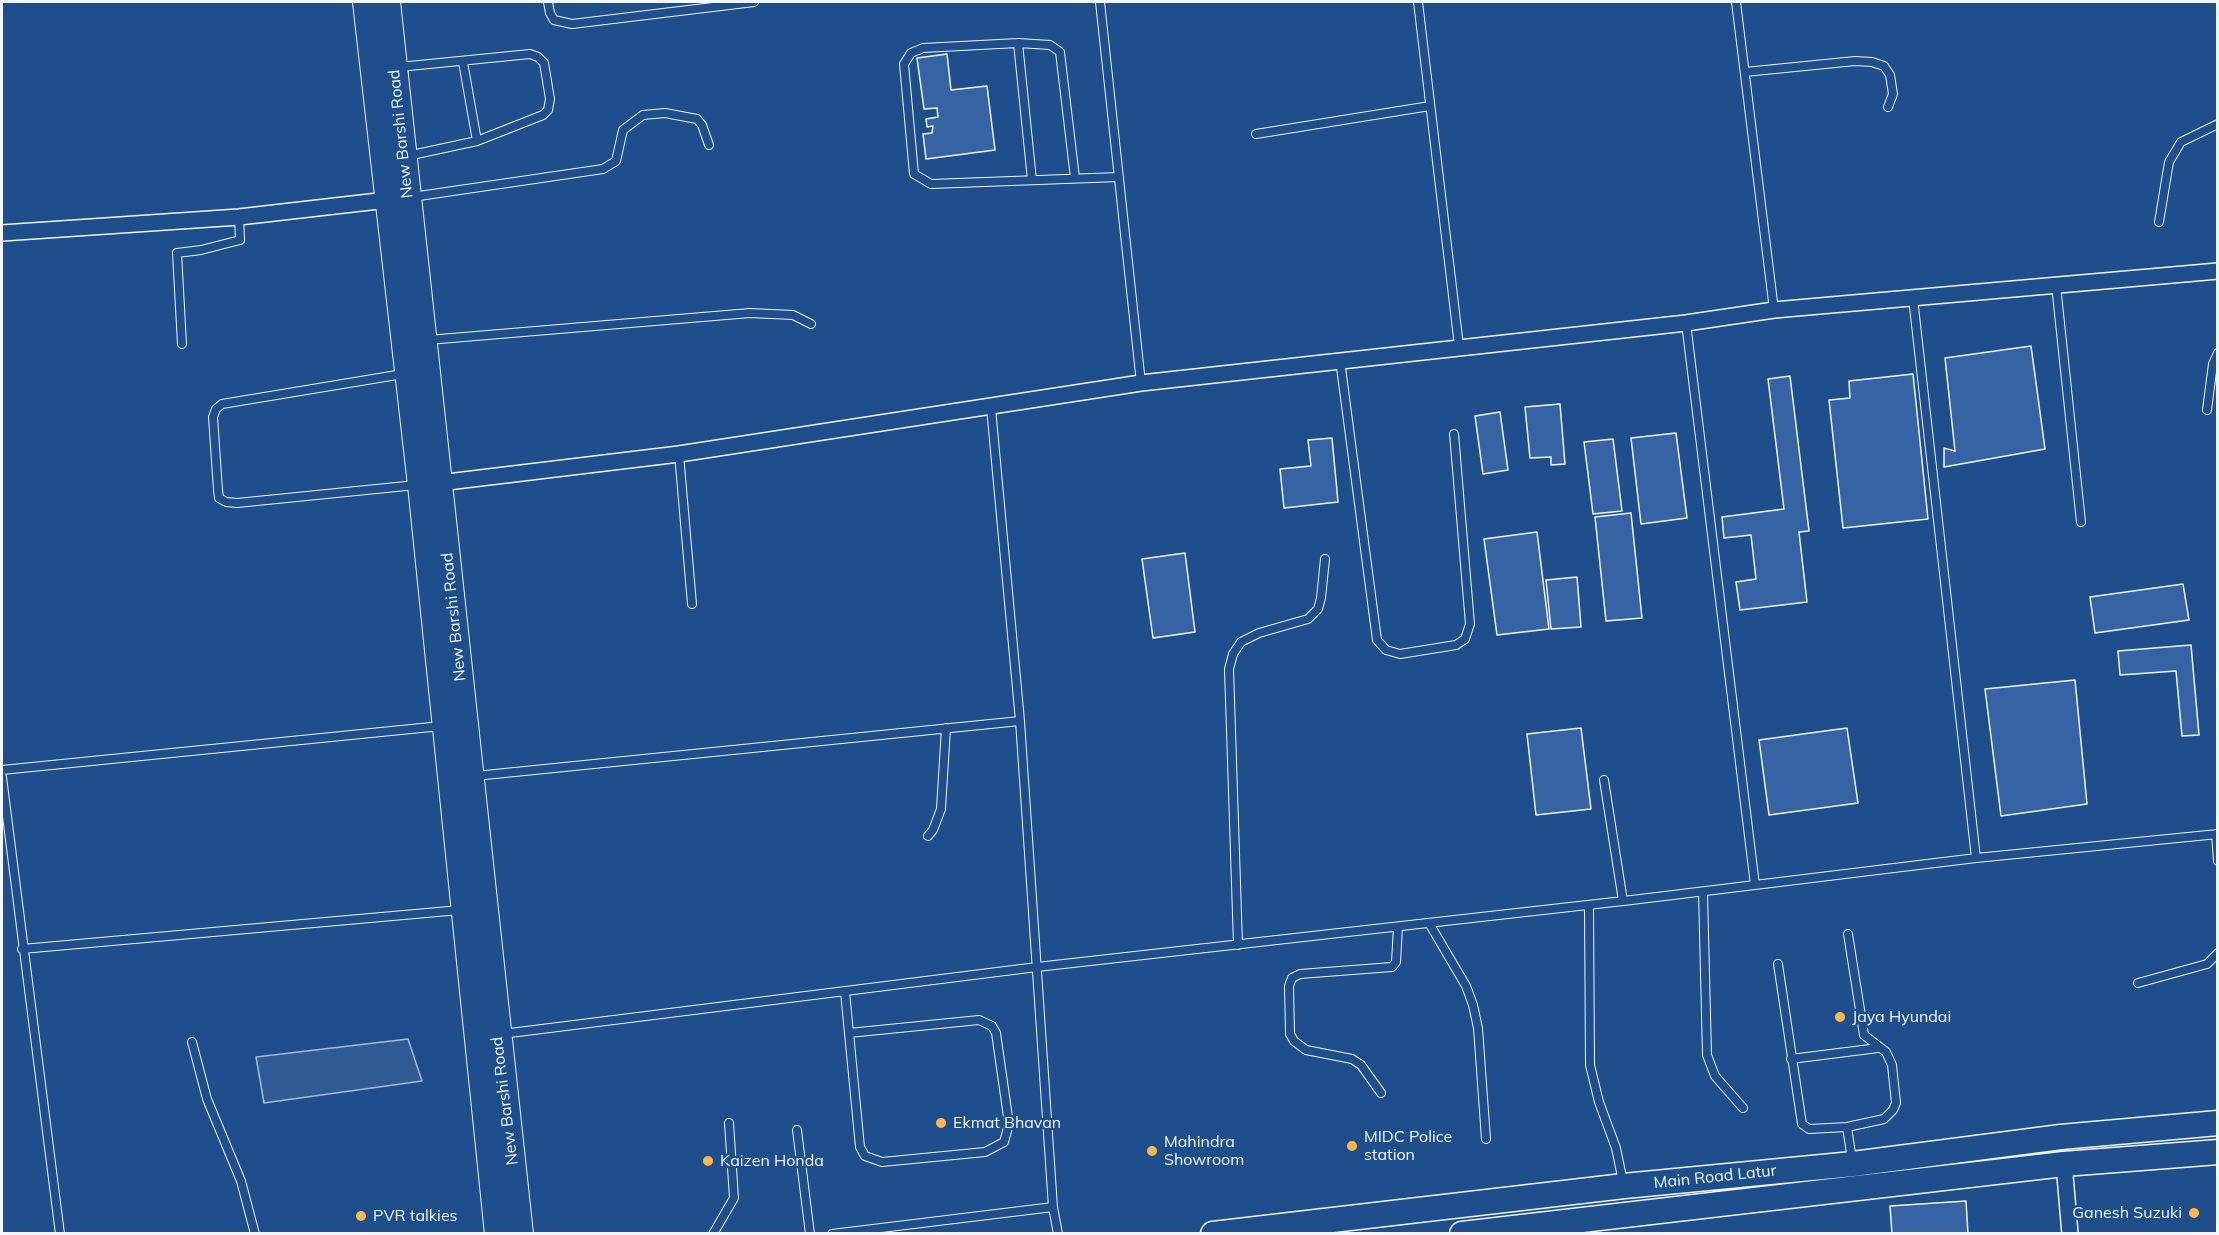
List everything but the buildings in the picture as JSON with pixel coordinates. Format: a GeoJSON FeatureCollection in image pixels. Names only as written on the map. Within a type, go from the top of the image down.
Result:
{"type":"FeatureCollection","features":[{"type":"Feature","properties":{"kind":"highway","name":"New Barshi Road"},"geometry":{"type":"LineString","coordinates":[[366,2],[424,340],[430,484],[446,726],[465,910],[520,1233]]}},
{"type":"Feature","properties":{"kind":"highway","name":"New Barshi Road"},"geometry":{"type":"LineString","coordinates":[[387,2],[403,157],[398,199],[408,374],[430,484],[471,776],[498,1233]]}},
{"type":"Feature","properties":{"kind":"main road","name":"Main Road Latur"},"geometry":{"type":"LineString","coordinates":[[1213,1233],[1624,1186],[1853,1164],[2061,1137],[2217,1123]]}},
{"type":"Feature","properties":{"kind":"main road","name":"Main Road Latur"},"geometry":{"type":"LineString","coordinates":[[1462,1233],[2064,1164],[2217,1152]]}},
{"type":"Feature","properties":{"kind":"street"},"geometry":{"type":"LineString","coordinates":[[2,233],[239,217],[398,199]]}},
{"type":"Feature","properties":{"kind":"street"},"geometry":{"type":"LineString","coordinates":[[430,484],[679,454],[991,408],[1141,383],[1459,346],[1686,323],[1774,310],[2217,271]]}},
{"type":"Feature","properties":{"kind":"street"},"geometry":{"type":"LineString","coordinates":[[2064,1164],[2070,1233]]}},
{"type":"Feature","properties":{"kind":"lane"},"geometry":{"type":"LineString","coordinates":[[548,2],[554,20],[572,24],[754,2]]}},
{"type":"Feature","properties":{"kind":"lane"},"geometry":{"type":"LineString","coordinates":[[1100,2],[1141,383]]}},
{"type":"Feature","properties":{"kind":"lane"},"geometry":{"type":"LineString","coordinates":[[1418,2],[1459,346]]}},
{"type":"Feature","properties":{"kind":"lane"},"geometry":{"type":"LineString","coordinates":[[1736,2],[1774,310]]}},
{"type":"Feature","properties":{"kind":"lane"},"geometry":{"type":"LineString","coordinates":[[1075,178],[1060,52],[1050,45],[1018,44],[923,48],[911,53],[904,64],[914,174],[931,184],[1119,177]]}},
{"type":"Feature","properties":{"kind":"lane"},"geometry":{"type":"LineString","coordinates":[[1018,44],[1032,180]]}},
{"type":"Feature","properties":{"kind":"lane"},"geometry":{"type":"LineString","coordinates":[[395,67],[530,54],[538,57],[546,70],[550,105],[543,115],[477,141],[403,157]]}},
{"type":"Feature","properties":{"kind":"lane"},"geometry":{"type":"LineString","coordinates":[[1744,72],[1855,61],[1872,62],[1884,66],[1890,75],[1893,94],[1888,107]]}},
{"type":"Feature","properties":{"kind":"lane"},"geometry":{"type":"LineString","coordinates":[[463,62],[477,141]]}},
{"type":"Feature","properties":{"kind":"lane"},"geometry":{"type":"LineString","coordinates":[[1256,134],[1430,106]]}},
{"type":"Feature","properties":{"kind":"lane"},"geometry":{"type":"LineString","coordinates":[[398,199],[603,169],[616,161],[623,130],[643,115],[665,112],[697,119],[702,125],[709,145]]}},
{"type":"Feature","properties":{"kind":"lane"},"geometry":{"type":"LineString","coordinates":[[2159,222],[2169,162],[2181,142],[2217,124]]}},
{"type":"Feature","properties":{"kind":"lane"},"geometry":{"type":"LineString","coordinates":[[182,344],[177,253],[201,250],[240,240],[239,217]]}},
{"type":"Feature","properties":{"kind":"lane"},"geometry":{"type":"LineString","coordinates":[[2056,285],[2081,522]]}},
{"type":"Feature","properties":{"kind":"lane"},"geometry":{"type":"LineString","coordinates":[[1913,298],[1976,858]]}},
{"type":"Feature","properties":{"kind":"lane"},"geometry":{"type":"LineString","coordinates":[[424,340],[750,313],[793,315],[811,324]]}},
{"type":"Feature","properties":{"kind":"lane"},"geometry":{"type":"LineString","coordinates":[[1686,323],[1755,885]]}},
{"type":"Feature","properties":{"kind":"lane"},"geometry":{"type":"LineString","coordinates":[[2207,410],[2213,364],[2217,353]]}},
{"type":"Feature","properties":{"kind":"lane"},"geometry":{"type":"LineString","coordinates":[[1340,360],[1377,640],[1386,650],[1400,654],[1456,645],[1465,639],[1470,624],[1454,434]]}},
{"type":"Feature","properties":{"kind":"lane"},"geometry":{"type":"LineString","coordinates":[[408,374],[222,404],[216,409],[213,417],[219,498],[226,502],[237,503],[430,484]]}},
{"type":"Feature","properties":{"kind":"lane"},"geometry":{"type":"LineString","coordinates":[[991,408],[1020,722],[1053,1207],[1058,1233]]}},
{"type":"Feature","properties":{"kind":"lane"},"geometry":{"type":"LineString","coordinates":[[679,454],[692,604]]}},
{"type":"Feature","properties":{"kind":"lane"},"geometry":{"type":"LineString","coordinates":[[1238,945],[1229,669],[1233,654],[1241,642],[1259,633],[1308,618],[1318,609],[1322,598],[1325,559]]}},
{"type":"Feature","properties":{"kind":"lane"},"geometry":{"type":"LineString","coordinates":[[471,776],[1020,722]]}},
{"type":"Feature","properties":{"kind":"lane"},"geometry":{"type":"LineString","coordinates":[[2,770],[446,726]]}},
{"type":"Feature","properties":{"kind":"lane"},"geometry":{"type":"LineString","coordinates":[[927,836],[933,830],[941,809],[946,728]]}},
{"type":"Feature","properties":{"kind":"lane"},"geometry":{"type":"LineString","coordinates":[[2,777],[22,949],[60,1233]]}},
{"type":"Feature","properties":{"kind":"lane"},"geometry":{"type":"LineString","coordinates":[[1604,780],[1623,901]]}},
{"type":"Feature","properties":{"kind":"lane"},"geometry":{"type":"LineString","coordinates":[[487,1036],[1037,967],[1703,892],[1976,858],[2217,834],[2217,861]]}},
{"type":"Feature","properties":{"kind":"lane"},"geometry":{"type":"LineString","coordinates":[[1703,892],[1707,1055],[1716,1076],[1743,1108]]}},
{"type":"Feature","properties":{"kind":"lane"},"geometry":{"type":"LineString","coordinates":[[1589,905],[1590,1065],[1599,1101],[1616,1148],[1624,1186]]}},
{"type":"Feature","properties":{"kind":"lane"},"geometry":{"type":"LineString","coordinates":[[22,949],[465,910]]}},
{"type":"Feature","properties":{"kind":"lane"},"geometry":{"type":"LineString","coordinates":[[1429,923],[1466,986],[1473,1005],[1478,1028],[1486,1139]]}},
{"type":"Feature","properties":{"kind":"lane"},"geometry":{"type":"LineString","coordinates":[[1381,1094],[1361,1065],[1352,1059],[1306,1050],[1294,1041],[1290,1034],[1289,986],[1292,978],[1300,974],[1392,967],[1396,962],[1398,927]]}},
{"type":"Feature","properties":{"kind":"lane"},"geometry":{"type":"LineString","coordinates":[[1778,964],[1800,1119],[1805,1128],[1847,1127],[1884,1119],[1896,1103],[1892,1065],[1890,1057],[1864,1035],[1848,934]]}},
{"type":"Feature","properties":{"kind":"lane"},"geometry":{"type":"LineString","coordinates":[[2138,983],[2207,964],[2217,953]]}},
{"type":"Feature","properties":{"kind":"lane"},"geometry":{"type":"LineString","coordinates":[[845,992],[860,1147],[865,1156],[882,1162],[916,1159],[985,1152],[1004,1142],[1009,1124],[996,1033],[992,1026],[979,1020],[849,1033]]}},
{"type":"Feature","properties":{"kind":"lane"},"geometry":{"type":"LineString","coordinates":[[192,1042],[207,1099],[241,1181],[255,1233]]}},
{"type":"Feature","properties":{"kind":"lane"},"geometry":{"type":"LineString","coordinates":[[1791,1059],[1878,1048]]}},
{"type":"Feature","properties":{"kind":"lane"},"geometry":{"type":"LineString","coordinates":[[713,1233],[734,1198],[729,1123]]}},
{"type":"Feature","properties":{"kind":"lane"},"geometry":{"type":"LineString","coordinates":[[1847,1127],[1853,1164]]}},
{"type":"Feature","properties":{"kind":"lane"},"geometry":{"type":"LineString","coordinates":[[797,1130],[810,1233]]}},
{"type":"Feature","properties":{"kind":"lane"},"geometry":{"type":"LineString","coordinates":[[832,1233],[1053,1207]]}},
{"type":"Feature","properties":{"kind":"shaded area"},"geometry":{"type":"Polygon","coordinates":[[[408,1039],[422,1081],[264,1103],[256,1057],[408,1039]]]}},
{"type":"Feature","properties":{"kind":"place","name":"Jaya Hyundai"},"geometry":{"type":"Point","coordinates":[1840,1017]}},
{"type":"Feature","properties":{"kind":"place","name":"Ekmat Bhavan"},"geometry":{"type":"Point","coordinates":[941,1123]}},
{"type":"Feature","properties":{"kind":"place","name":"MIDC Police station"},"geometry":{"type":"Point","coordinates":[1352,1146]}},
{"type":"Feature","properties":{"kind":"place","name":"Mahindra Showroom"},"geometry":{"type":"Point","coordinates":[1152,1151]}},
{"type":"Feature","properties":{"kind":"place","name":"Kaizen Honda"},"geometry":{"type":"Point","coordinates":[708,1161]}},
{"type":"Feature","properties":{"kind":"place","name":"Ganesh Suzuki"},"geometry":{"type":"Point","coordinates":[2194,1213]}},
{"type":"Feature","properties":{"kind":"place","name":"PVR talkies"},"geometry":{"type":"Point","coordinates":[361,1216]}}]}
